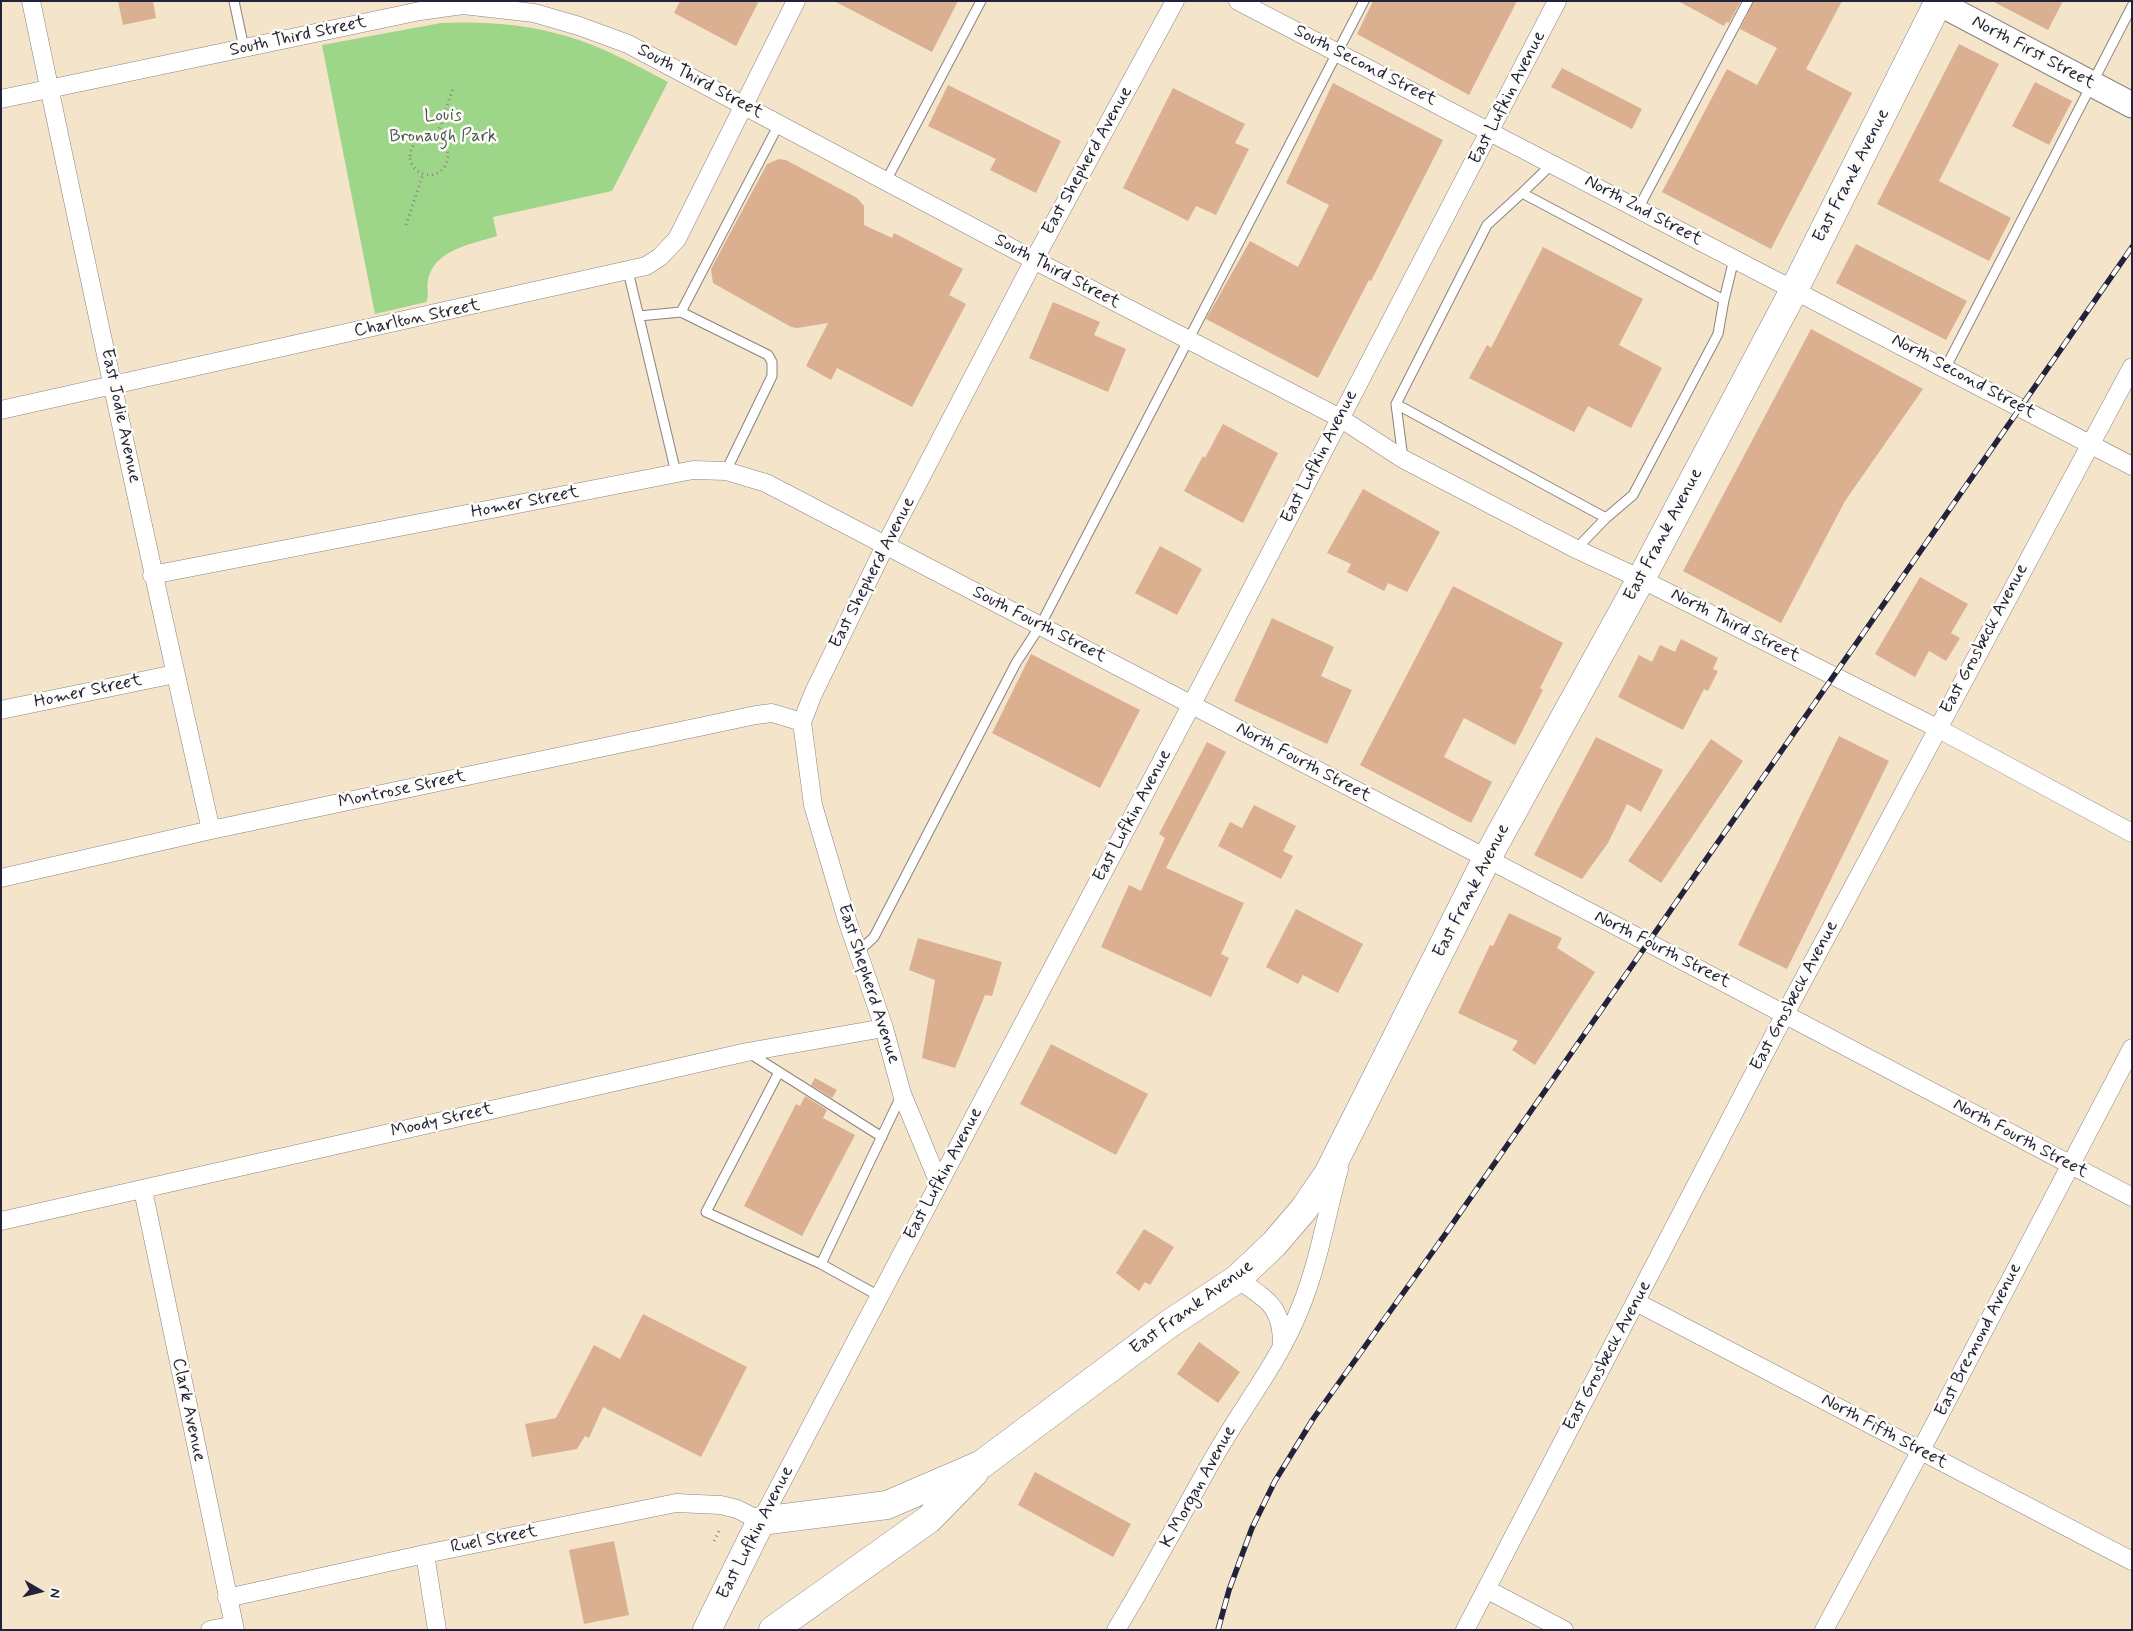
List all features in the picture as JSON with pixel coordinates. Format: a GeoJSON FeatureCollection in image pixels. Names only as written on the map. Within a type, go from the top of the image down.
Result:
{"type":"FeatureCollection","features":[{"type":"Feature","properties":{"kind":"main road","name":"North First Street"},"geometry":{"type":"LineString","coordinates":[[1938,2],[2132,105]]}},
{"type":"Feature","properties":{"kind":"main road","name":"East Frank Avenue"},"geometry":{"type":"LineString","coordinates":[[761,1521],[887,1505],[982,1464],[1169,1324],[1237,1279],[1274,1244],[1304,1209],[1328,1174],[1486,860],[1641,579],[1794,290],[1938,2]]}},
{"type":"Feature","properties":{"kind":"main road"},"geometry":{"type":"LineString","coordinates":[[773,1630],[928,1520],[982,1464]]}},
{"type":"Feature","properties":{"kind":"main road","name":"East Lufkin Avenue"},"geometry":{"type":"LineString","coordinates":[[707,1630],[761,1521]]}},
{"type":"Feature","properties":{"kind":"street","name":"East Jodie Avenue"},"geometry":{"type":"LineString","coordinates":[[30,1],[114,386],[152,575],[211,830]]}},
{"type":"Feature","properties":{"kind":"street","name":"Charlton Street"},"geometry":{"type":"LineString","coordinates":[[1,410],[646,266],[660,258],[677,239],[796,1]]}},
{"type":"Feature","properties":{"kind":"street","name":"East Shepherd Avenue"},"geometry":{"type":"LineString","coordinates":[[939,1183],[902,1094],[884,1028],[858,952],[814,805],[802,722],[813,694],[885,546],[1034,260],[1175,1]]}},
{"type":"Feature","properties":{"kind":"street","name":"South Second Street"},"geometry":{"type":"LineString","coordinates":[[1238,1],[1491,132]]}},
{"type":"Feature","properties":{"kind":"street","name":"East Lufkin Avenue"},"geometry":{"type":"LineString","coordinates":[[761,1521],[816,1420],[879,1296],[1192,704],[1491,132],[1557,1]]}},
{"type":"Feature","properties":{"kind":"street","name":"South Third Street"},"geometry":{"type":"LineString","coordinates":[[1,100],[462,3],[534,13],[579,26],[628,44],[1034,260],[1340,418]]}},
{"type":"Feature","properties":{"kind":"street","name":"North 2nd Street"},"geometry":{"type":"LineString","coordinates":[[1491,132],[1794,290]]}},
{"type":"Feature","properties":{"kind":"street","name":"North Second Street"},"geometry":{"type":"LineString","coordinates":[[1794,290],[2132,466]]}},
{"type":"Feature","properties":{"kind":"street","name":"East Grosbeck Avenue"},"geometry":{"type":"LineString","coordinates":[[1465,1630],[1784,1014],[2132,367]]}},
{"type":"Feature","properties":{"kind":"street","name":"North Third Street"},"geometry":{"type":"LineString","coordinates":[[1340,418],[1403,459],[1576,549],[1641,579],[1937,728],[2132,833]]}},
{"type":"Feature","properties":{"kind":"street","name":"Homer Street"},"geometry":{"type":"LineString","coordinates":[[152,575],[692,470],[726,471],[766,483],[885,546]]}},
{"type":"Feature","properties":{"kind":"street","name":"South Fourth Street"},"geometry":{"type":"LineString","coordinates":[[885,546],[1192,704]]}},
{"type":"Feature","properties":{"kind":"street","name":"Homer Street"},"geometry":{"type":"LineString","coordinates":[[1,710],[175,674]]}},
{"type":"Feature","properties":{"kind":"street","name":"North Fourth Street"},"geometry":{"type":"LineString","coordinates":[[1192,704],[2132,1198]]}},
{"type":"Feature","properties":{"kind":"street","name":"Montrose Street"},"geometry":{"type":"LineString","coordinates":[[1,878],[211,830],[756,715],[772,713],[802,722]]}},
{"type":"Feature","properties":{"kind":"street","name":"Moody Street"},"geometry":{"type":"LineString","coordinates":[[1,1220],[143,1190],[747,1052],[884,1028]]}},
{"type":"Feature","properties":{"kind":"street","name":"East Bremond Avenue"},"geometry":{"type":"LineString","coordinates":[[1824,1630],[1920,1452],[2132,1048]]}},
{"type":"Feature","properties":{"kind":"street","name":"K Morgan Avenue"},"geometry":{"type":"LineString","coordinates":[[1116,1630],[1152,1572],[1218,1451],[1282,1344],[1299,1311],[1312,1273],[1348,1134]]}},
{"type":"Feature","properties":{"kind":"street","name":"Clark Avenue"},"geometry":{"type":"LineString","coordinates":[[143,1190],[227,1598],[235,1627]]}},
{"type":"Feature","properties":{"kind":"street"},"geometry":{"type":"LineString","coordinates":[[1237,1279],[1276,1310],[1279,1315],[1282,1344]]}},
{"type":"Feature","properties":{"kind":"street","name":"North Fifth Street"},"geometry":{"type":"LineString","coordinates":[[1636,1302],[1920,1452],[2132,1561]]}},
{"type":"Feature","properties":{"kind":"street","name":"Ruel Street"},"geometry":{"type":"LineString","coordinates":[[227,1598],[425,1554],[676,1504],[721,1505],[737,1509],[761,1521]]}},
{"type":"Feature","properties":{"kind":"street"},"geometry":{"type":"LineString","coordinates":[[425,1554],[437,1630]]}},
{"type":"Feature","properties":{"kind":"street"},"geometry":{"type":"LineString","coordinates":[[1486,1589],[1564,1630]]}},
{"type":"Feature","properties":{"kind":"street"},"geometry":{"type":"LineString","coordinates":[[210,1630],[235,1627]]}},
{"type":"Feature","properties":{"kind":"lane"},"geometry":{"type":"LineString","coordinates":[[234,1],[244,48]]}},
{"type":"Feature","properties":{"kind":"lane"},"geometry":{"type":"LineString","coordinates":[[886,181],[981,1]]}},
{"type":"Feature","properties":{"kind":"lane"},"geometry":{"type":"LineString","coordinates":[[858,952],[874,937],[1016,663],[1040,626],[1190,340],[1364,1]]}},
{"type":"Feature","properties":{"kind":"lane"},"geometry":{"type":"LineString","coordinates":[[1638,209],[1748,1]]}},
{"type":"Feature","properties":{"kind":"lane"},"geometry":{"type":"LineString","coordinates":[[1946,368],[2090,84],[2132,6]]}},
{"type":"Feature","properties":{"kind":"lane"},"geometry":{"type":"LineString","coordinates":[[680,312],[779,124]]}},
{"type":"Feature","properties":{"kind":"lane"},"geometry":{"type":"LineString","coordinates":[[1403,459],[1396,404],[1487,226],[1552,164]]}},
{"type":"Feature","properties":{"kind":"lane"},"geometry":{"type":"LineString","coordinates":[[1522,193],[1724,300]]}},
{"type":"Feature","properties":{"kind":"lane"},"geometry":{"type":"LineString","coordinates":[[1576,549],[1606,518],[1633,495],[1718,334],[1734,259]]}},
{"type":"Feature","properties":{"kind":"lane"},"geometry":{"type":"LineString","coordinates":[[628,271],[676,473]]}},
{"type":"Feature","properties":{"kind":"lane"},"geometry":{"type":"LineString","coordinates":[[639,316],[680,312],[764,352],[772,362],[772,376],[726,471]]}},
{"type":"Feature","properties":{"kind":"lane"},"geometry":{"type":"LineString","coordinates":[[1396,404],[1606,518]]}},
{"type":"Feature","properties":{"kind":"lane"},"geometry":{"type":"LineString","coordinates":[[747,1052],[882,1137]]}},
{"type":"Feature","properties":{"kind":"lane"},"geometry":{"type":"LineString","coordinates":[[779,1072],[706,1212],[821,1264],[879,1296]]}},
{"type":"Feature","properties":{"kind":"lane"},"geometry":{"type":"LineString","coordinates":[[821,1264],[902,1094]]}},
{"type":"Feature","properties":{"kind":"path"},"geometry":{"type":"LineString","coordinates":[[436,138],[452,88]]}},
{"type":"Feature","properties":{"kind":"path"},"geometry":{"type":"LineString","coordinates":[[423,138],[436,138],[445,146],[448,152],[446,165],[436,174],[423,174],[414,167],[410,156],[411,150],[423,138]]}},
{"type":"Feature","properties":{"kind":"path"},"geometry":{"type":"LineString","coordinates":[[406,225],[423,174]]}},
{"type":"Feature","properties":{"kind":"path"},"geometry":{"type":"LineString","coordinates":[[714,1541],[719,1531]]}},
{"type":"Feature","properties":{"kind":"green space","name":"Louis Bronaugh Park"},"geometry":{"type":"Polygon","coordinates":[[[473,22],[504,24],[551,32],[605,50],[668,82],[612,191],[493,217],[497,236],[456,249],[438,261],[428,280],[428,297],[426,302],[375,314],[322,45],[441,23],[473,22]]]}},
{"type":"Feature","properties":{"kind":"building"},"geometry":{"type":"Polygon","coordinates":[[[118,1],[153,1],[156,18],[123,25],[118,1]]]}},
{"type":"Feature","properties":{"kind":"building"},"geometry":{"type":"Polygon","coordinates":[[[680,1],[759,1],[736,46],[674,13],[680,1]]]}},
{"type":"Feature","properties":{"kind":"building"},"geometry":{"type":"Polygon","coordinates":[[[834,1],[958,1],[932,52],[834,1]]]}},
{"type":"Feature","properties":{"kind":"building"},"geometry":{"type":"Polygon","coordinates":[[[1373,1],[1517,1],[1469,95],[1357,34],[1373,1]]]}},
{"type":"Feature","properties":{"kind":"building"},"geometry":{"type":"Polygon","coordinates":[[[1678,1],[1741,1],[1729,23],[1726,22],[1724,26],[1678,1]]]}},
{"type":"Feature","properties":{"kind":"building"},"geometry":{"type":"Polygon","coordinates":[[[1754,1],[1842,1],[1806,69],[1852,93],[1771,249],[1662,192],[1727,69],[1757,85],[1777,48],[1740,29],[1754,1]]]}},
{"type":"Feature","properties":{"kind":"building"},"geometry":{"type":"Polygon","coordinates":[[[1992,1],[2063,1],[2048,30],[1992,1]]]}},
{"type":"Feature","properties":{"kind":"building"},"geometry":{"type":"Polygon","coordinates":[[[1959,44],[1999,64],[1939,181],[2011,218],[1989,261],[1877,204],[1959,44]]]}},
{"type":"Feature","properties":{"kind":"building"},"geometry":{"type":"Polygon","coordinates":[[[1562,68],[1642,109],[1632,129],[1551,87],[1562,68]]]}},
{"type":"Feature","properties":{"kind":"building"},"geometry":{"type":"Polygon","coordinates":[[[2035,82],[2072,101],[2049,145],[2012,126],[2035,82]]]}},
{"type":"Feature","properties":{"kind":"building"},"geometry":{"type":"Polygon","coordinates":[[[1333,83],[1443,140],[1371,281],[1369,280],[1318,378],[1206,319],[1250,241],[1298,267],[1329,205],[1286,183],[1333,83]]]}},
{"type":"Feature","properties":{"kind":"building"},"geometry":{"type":"Polygon","coordinates":[[[948,85],[1061,141],[1036,193],[990,170],[996,159],[928,126],[948,85]]]}},
{"type":"Feature","properties":{"kind":"building"},"geometry":{"type":"Polygon","coordinates":[[[1173,88],[1245,124],[1235,143],[1249,149],[1216,215],[1196,206],[1188,221],[1123,188],[1173,88]]]}},
{"type":"Feature","properties":{"kind":"building"},"geometry":{"type":"Polygon","coordinates":[[[779,159],[786,160],[857,198],[864,206],[864,225],[892,238],[894,233],[963,269],[949,295],[966,304],[912,407],[837,368],[831,380],[806,366],[828,323],[797,328],[791,327],[713,283],[711,269],[767,164],[779,159]]]}},
{"type":"Feature","properties":{"kind":"building"},"geometry":{"type":"Polygon","coordinates":[[[1856,244],[1967,301],[1946,340],[1836,283],[1856,244]]]}},
{"type":"Feature","properties":{"kind":"building"},"geometry":{"type":"Polygon","coordinates":[[[1543,247],[1643,299],[1619,345],[1662,368],[1631,428],[1588,406],[1574,432],[1469,378],[1487,345],[1491,348],[1543,247]]]}},
{"type":"Feature","properties":{"kind":"building"},"geometry":{"type":"Polygon","coordinates":[[[1053,302],[1100,322],[1094,335],[1126,349],[1108,392],[1029,358],[1053,302]]]}},
{"type":"Feature","properties":{"kind":"building"},"geometry":{"type":"Polygon","coordinates":[[[1811,329],[1923,389],[1845,501],[1781,623],[1683,571],[1811,329]]]}},
{"type":"Feature","properties":{"kind":"building"},"geometry":{"type":"Polygon","coordinates":[[[1223,424],[1278,453],[1243,523],[1184,491],[1203,456],[1205,458],[1223,424]]]}},
{"type":"Feature","properties":{"kind":"building"},"geometry":{"type":"Polygon","coordinates":[[[1363,489],[1440,532],[1407,592],[1388,583],[1384,591],[1347,572],[1351,564],[1327,553],[1363,489]]]}},
{"type":"Feature","properties":{"kind":"building"},"geometry":{"type":"Polygon","coordinates":[[[1160,546],[1202,569],[1177,615],[1135,593],[1160,546]]]}},
{"type":"Feature","properties":{"kind":"building"},"geometry":{"type":"Polygon","coordinates":[[[1920,577],[1968,604],[1951,633],[1960,638],[1946,661],[1929,651],[1915,677],[1875,654],[1920,577]]]}},
{"type":"Feature","properties":{"kind":"building"},"geometry":{"type":"Polygon","coordinates":[[[1453,586],[1563,643],[1540,688],[1543,690],[1515,745],[1464,718],[1444,757],[1492,782],[1471,823],[1360,765],[1453,586]]]}},
{"type":"Feature","properties":{"kind":"building"},"geometry":{"type":"Polygon","coordinates":[[[1272,618],[1334,647],[1321,676],[1352,690],[1327,744],[1234,701],[1272,618]]]}},
{"type":"Feature","properties":{"kind":"building"},"geometry":{"type":"Polygon","coordinates":[[[1681,639],[1718,658],[1713,669],[1718,671],[1708,691],[1704,689],[1683,730],[1618,697],[1639,655],[1652,662],[1660,645],[1675,652],[1681,639]]]}},
{"type":"Feature","properties":{"kind":"building"},"geometry":{"type":"Polygon","coordinates":[[[1031,654],[1140,710],[1100,788],[992,733],[1031,654]]]}},
{"type":"Feature","properties":{"kind":"building"},"geometry":{"type":"Polygon","coordinates":[[[1839,736],[1889,761],[1787,969],[1738,945],[1839,736]]]}},
{"type":"Feature","properties":{"kind":"building"},"geometry":{"type":"Polygon","coordinates":[[[1596,737],[1663,770],[1641,812],[1627,804],[1608,843],[1582,879],[1534,855],[1596,737]]]}},
{"type":"Feature","properties":{"kind":"building"},"geometry":{"type":"Polygon","coordinates":[[[1711,739],[1743,761],[1661,883],[1628,861],[1711,739]]]}},
{"type":"Feature","properties":{"kind":"building"},"geometry":{"type":"Polygon","coordinates":[[[1207,742],[1226,752],[1166,868],[1244,903],[1221,954],[1229,958],[1211,997],[1101,947],[1129,885],[1141,891],[1165,838],[1159,834],[1207,742]]]}},
{"type":"Feature","properties":{"kind":"building"},"geometry":{"type":"Polygon","coordinates":[[[1254,805],[1296,826],[1283,851],[1293,856],[1281,879],[1218,846],[1230,822],[1242,828],[1254,805]]]}},
{"type":"Feature","properties":{"kind":"building"},"geometry":{"type":"Polygon","coordinates":[[[1296,909],[1363,944],[1338,993],[1303,975],[1298,984],[1266,967],[1296,909]]]}},
{"type":"Feature","properties":{"kind":"building"},"geometry":{"type":"Polygon","coordinates":[[[1509,913],[1562,938],[1557,948],[1595,972],[1535,1065],[1512,1050],[1518,1041],[1458,1013],[1490,945],[1493,946],[1509,913]]]}},
{"type":"Feature","properties":{"kind":"building"},"geometry":{"type":"Polygon","coordinates":[[[918,938],[1002,962],[992,996],[985,995],[955,1068],[922,1058],[935,980],[909,970],[918,938]]]}},
{"type":"Feature","properties":{"kind":"building"},"geometry":{"type":"Polygon","coordinates":[[[1051,1044],[1148,1094],[1116,1155],[1020,1104],[1051,1044]]]}},
{"type":"Feature","properties":{"kind":"building"},"geometry":{"type":"Polygon","coordinates":[[[815,1078],[837,1090],[832,1098],[811,1085],[815,1078]]]}},
{"type":"Feature","properties":{"kind":"building"},"geometry":{"type":"Polygon","coordinates":[[[805,1096],[827,1110],[823,1118],[855,1135],[802,1236],[744,1206],[796,1104],[800,1106],[805,1096]]]}},
{"type":"Feature","properties":{"kind":"building"},"geometry":{"type":"Polygon","coordinates":[[[1144,1229],[1174,1247],[1150,1285],[1145,1282],[1139,1291],[1116,1273],[1144,1229]]]}},
{"type":"Feature","properties":{"kind":"building"},"geometry":{"type":"Polygon","coordinates":[[[643,1314],[747,1367],[701,1457],[603,1407],[589,1438],[585,1436],[577,1449],[532,1457],[525,1424],[556,1418],[594,1345],[620,1359],[643,1314]]]}},
{"type":"Feature","properties":{"kind":"building"},"geometry":{"type":"Polygon","coordinates":[[[1199,1342],[1240,1372],[1218,1403],[1177,1374],[1199,1342]]]}},
{"type":"Feature","properties":{"kind":"building"},"geometry":{"type":"Polygon","coordinates":[[[1035,1472],[1131,1524],[1113,1557],[1018,1505],[1035,1472]]]}},
{"type":"Feature","properties":{"kind":"building"},"geometry":{"type":"Polygon","coordinates":[[[614,1541],[629,1615],[584,1624],[569,1550],[614,1541]]]}},
{"type":"Feature","properties":{"kind":"railway"},"geometry":{"type":"LineString","coordinates":[[1218,1630],[1229,1590],[1252,1528],[1275,1481],[1313,1419],[1444,1236],[2132,247]]}}]}
